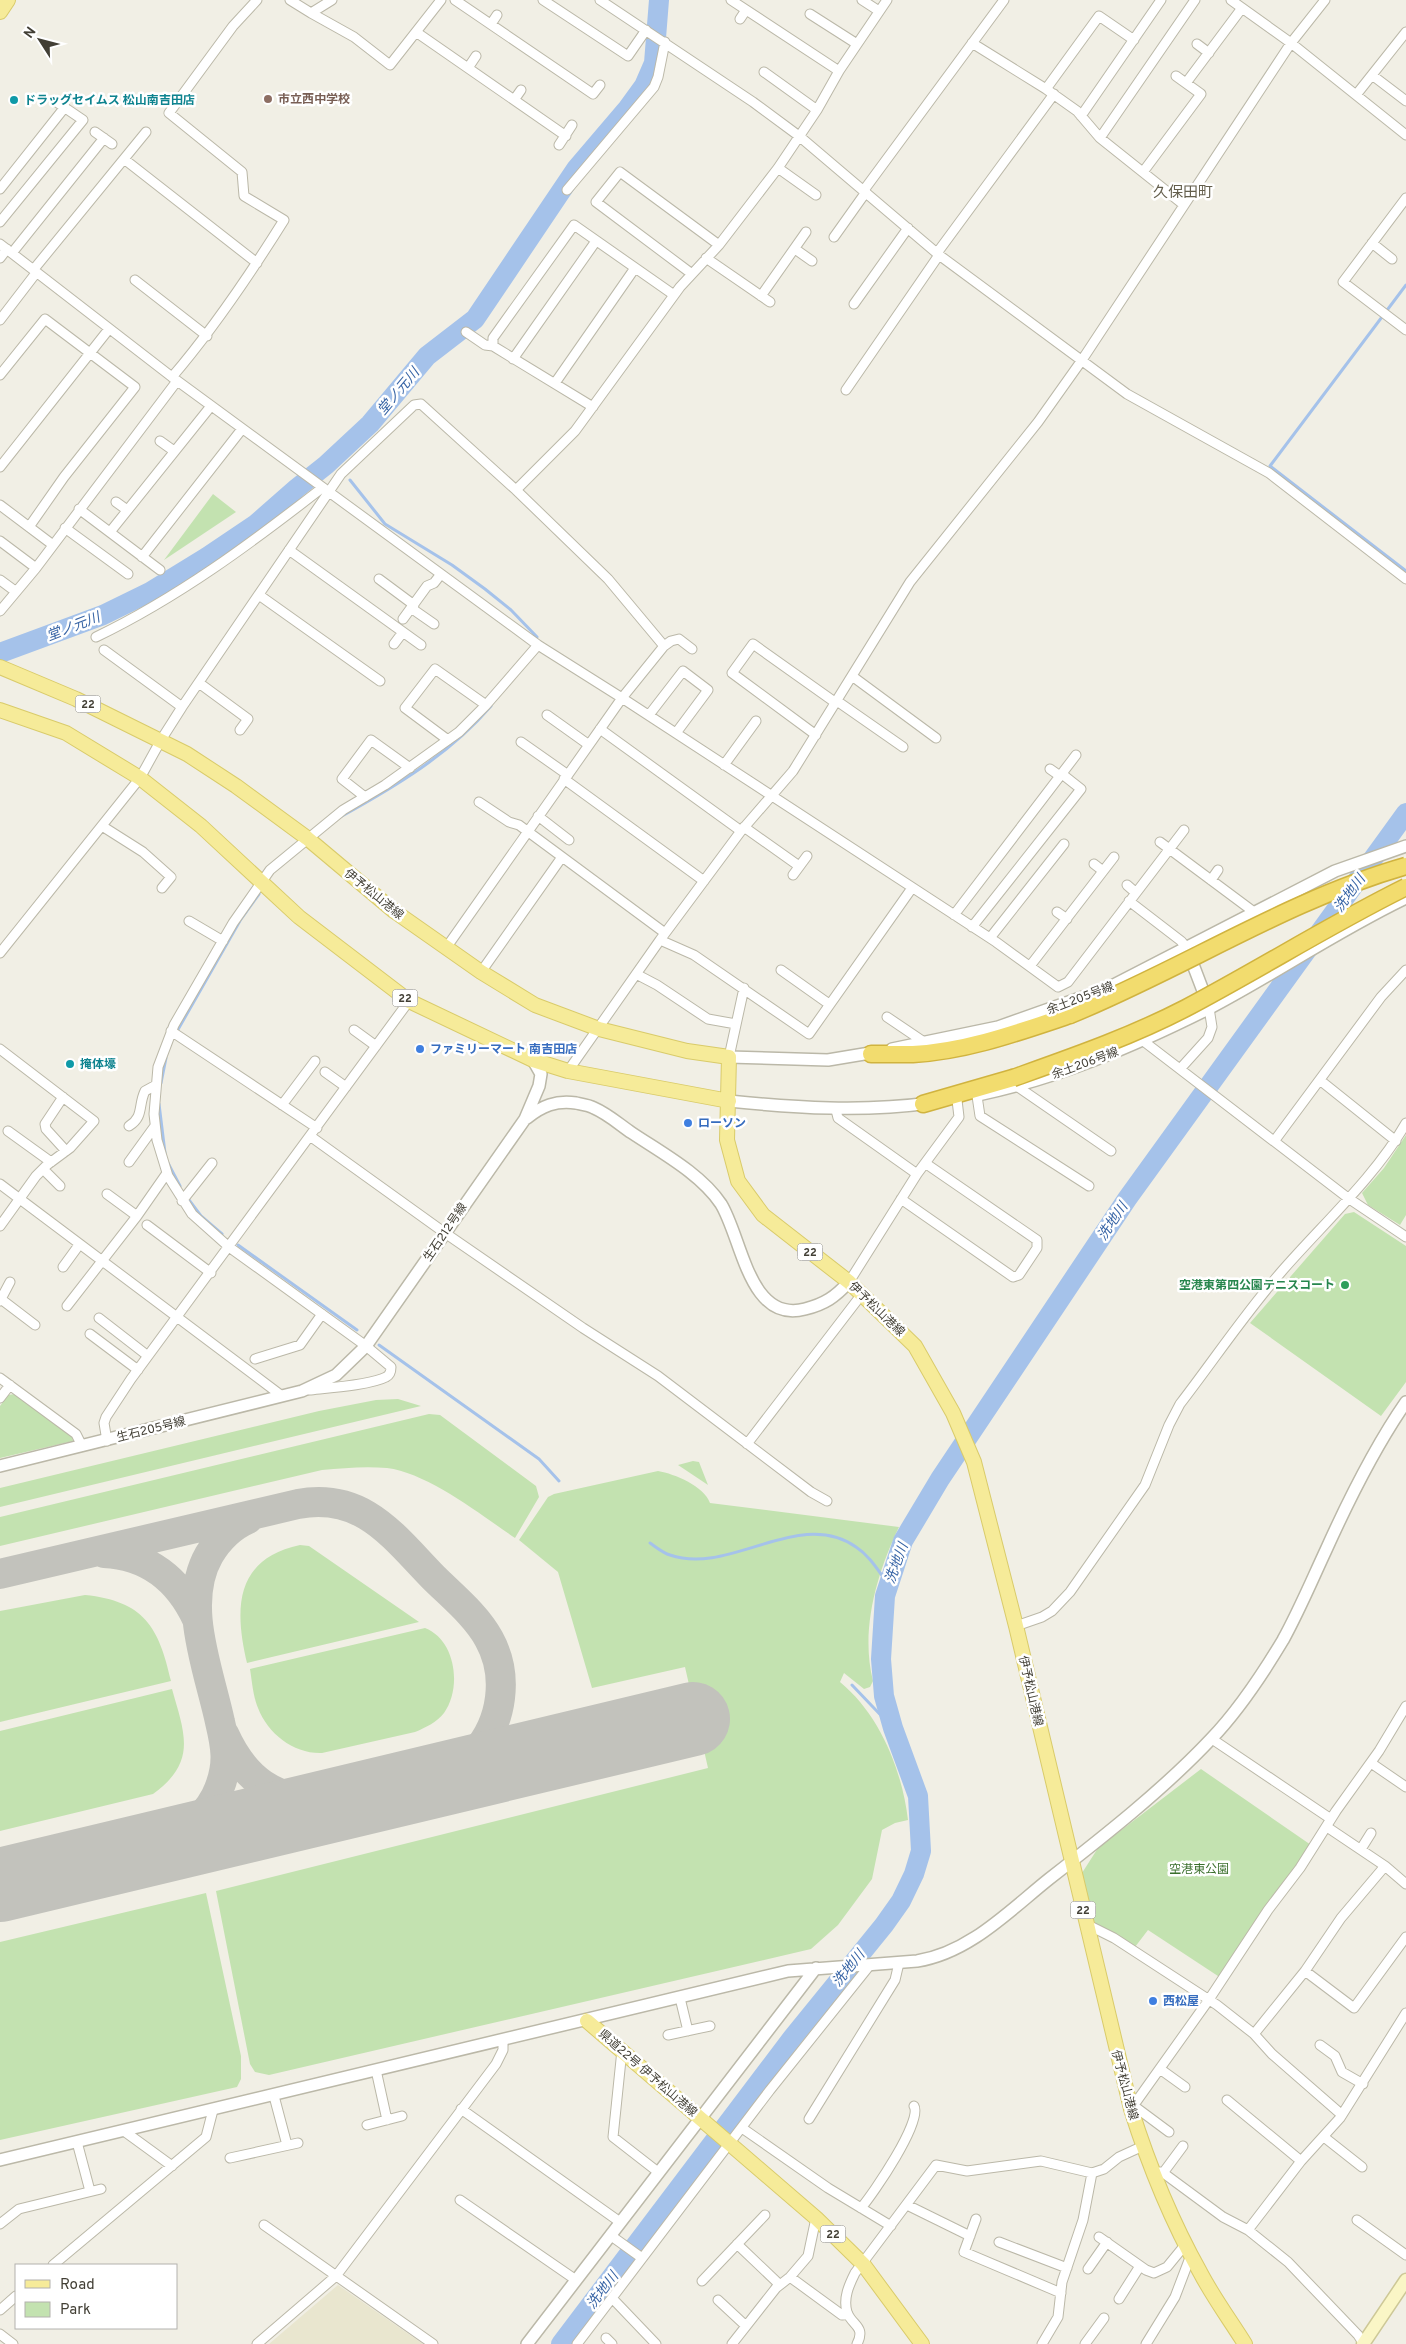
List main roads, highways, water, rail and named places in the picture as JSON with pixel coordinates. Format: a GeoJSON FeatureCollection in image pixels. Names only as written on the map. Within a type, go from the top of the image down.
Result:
{"type":"FeatureCollection","features":[{"type":"Feature","properties":{"kind":"highway"},"geometry":{"type":"LineString","coordinates":[[871,1054],[914,1054],[963,1046],[1013,1034],[1070,1015],[1118,996],[1276,915],[1383,873],[1406,866]]}},
{"type":"Feature","properties":{"kind":"highway"},"geometry":{"type":"LineString","coordinates":[[923,1104],[1016,1082],[1162,1020],[1358,911],[1406,887]]}},
{"type":"Feature","properties":{"kind":"main road"},"geometry":{"type":"LineString","coordinates":[[0,12],[8,0]]}},
{"type":"Feature","properties":{"kind":"main road","name":"伊予松山港線"},"geometry":{"type":"LineString","coordinates":[[0,667],[76,699],[161,740],[236,786],[307,838],[394,912],[481,972],[536,1005],[599,1029],[687,1051],[729,1057],[727,1140],[738,1181],[763,1215],[849,1282],[915,1346],[957,1421],[972,1457],[1016,1626],[1086,1924],[1143,2146],[1158,2173],[1188,2250],[1245,2344]]}},
{"type":"Feature","properties":{"kind":"main road","name":"22"},"geometry":{"type":"LineString","coordinates":[[1,711],[66,733],[140,778],[201,826],[299,916],[409,1001],[533,1060],[568,1071],[729,1100]]}},
{"type":"Feature","properties":{"kind":"main road","name":"県道22号 伊予松山港線"},"geometry":{"type":"LineString","coordinates":[[587,2021],[816,2218],[863,2264],[922,2344]]}},
{"type":"Feature","properties":{"kind":"main road"},"geometry":{"type":"LineString","coordinates":[[1364,2344],[1406,2280]]}},
{"type":"Feature","properties":{"kind":"waterway","name":"堂ノ元川"},"geometry":{"type":"LineString","coordinates":[[0,653],[103,615],[150,592],[207,557],[256,524],[326,465],[370,424],[427,356],[475,319],[576,169],[628,108],[644,86],[654,63],[659,0]]}},
{"type":"Feature","properties":{"kind":"waterway"},"geometry":{"type":"LineString","coordinates":[[1406,285],[1270,466],[1406,571]]}},
{"type":"Feature","properties":{"kind":"waterway"},"geometry":{"type":"LineString","coordinates":[[350,480],[385,524],[452,565],[485,589],[511,610],[537,637]]}},
{"type":"Feature","properties":{"kind":"waterway"},"geometry":{"type":"LineString","coordinates":[[342,816],[402,781],[440,754],[491,706]]}},
{"type":"Feature","properties":{"kind":"waterway","name":"洗地川"},"geometry":{"type":"LineString","coordinates":[[561,2344],[793,2037],[884,1925],[901,1901],[914,1874],[921,1851],[918,1796],[893,1728],[884,1696],[881,1659],[885,1596],[903,1541],[940,1479],[1127,1199],[1406,813]]}},
{"type":"Feature","properties":{"kind":"waterway"},"geometry":{"type":"LineString","coordinates":[[176,1033],[241,919],[259,894]]}},
{"type":"Feature","properties":{"kind":"waterway"},"geometry":{"type":"LineString","coordinates":[[161,1083],[166,1058]]}},
{"type":"Feature","properties":{"kind":"waterway"},"geometry":{"type":"LineString","coordinates":[[159,1104],[165,1153]]}},
{"type":"Feature","properties":{"kind":"waterway"},"geometry":{"type":"LineString","coordinates":[[168,1163],[180,1186]]}},
{"type":"Feature","properties":{"kind":"waterway"},"geometry":{"type":"LineString","coordinates":[[189,1200],[201,1216],[222,1234]]}},
{"type":"Feature","properties":{"kind":"waterway"},"geometry":{"type":"LineString","coordinates":[[238,1245],[357,1330]]}},
{"type":"Feature","properties":{"kind":"waterway"},"geometry":{"type":"LineString","coordinates":[[379,1345],[539,1459],[559,1481]]}},
{"type":"Feature","properties":{"kind":"waterway"},"geometry":{"type":"LineString","coordinates":[[650,1543],[667,1554],[693,1559],[716,1557],[788,1537],[811,1534],[834,1537],[856,1547],[866,1555],[889,1585]]}},
{"type":"Feature","properties":{"kind":"waterway"},"geometry":{"type":"LineString","coordinates":[[852,1685],[893,1728]]}},
{"type":"Feature","properties":{"kind":"place","name":"市立西中学校"},"geometry":{"type":"Point","coordinates":[268,99]}},
{"type":"Feature","properties":{"kind":"place","name":"ドラッグセイムス 松山南吉田店"},"geometry":{"type":"Point","coordinates":[14,100]}},
{"type":"Feature","properties":{"kind":"place","name":"ファミリーマート 南吉田店"},"geometry":{"type":"Point","coordinates":[420,1049]}},
{"type":"Feature","properties":{"kind":"place","name":"掩体壕"},"geometry":{"type":"Point","coordinates":[70,1064]}},
{"type":"Feature","properties":{"kind":"place","name":"ローソン"},"geometry":{"type":"Point","coordinates":[688,1123]}},
{"type":"Feature","properties":{"kind":"place","name":"空港東第四公園テニスコート"},"geometry":{"type":"Point","coordinates":[1345,1285]}},
{"type":"Feature","properties":{"kind":"place","name":"西松屋"},"geometry":{"type":"Point","coordinates":[1153,2001]}},
{"type":"Feature","properties":{"kind":"district","name":"久保田町"},"geometry":{"type":"Point","coordinates":[1183,192]}},
{"type":"Feature","properties":{"kind":"park label","name":"空港東公園"},"geometry":{"type":"Point","coordinates":[1199,1869]}}]}
